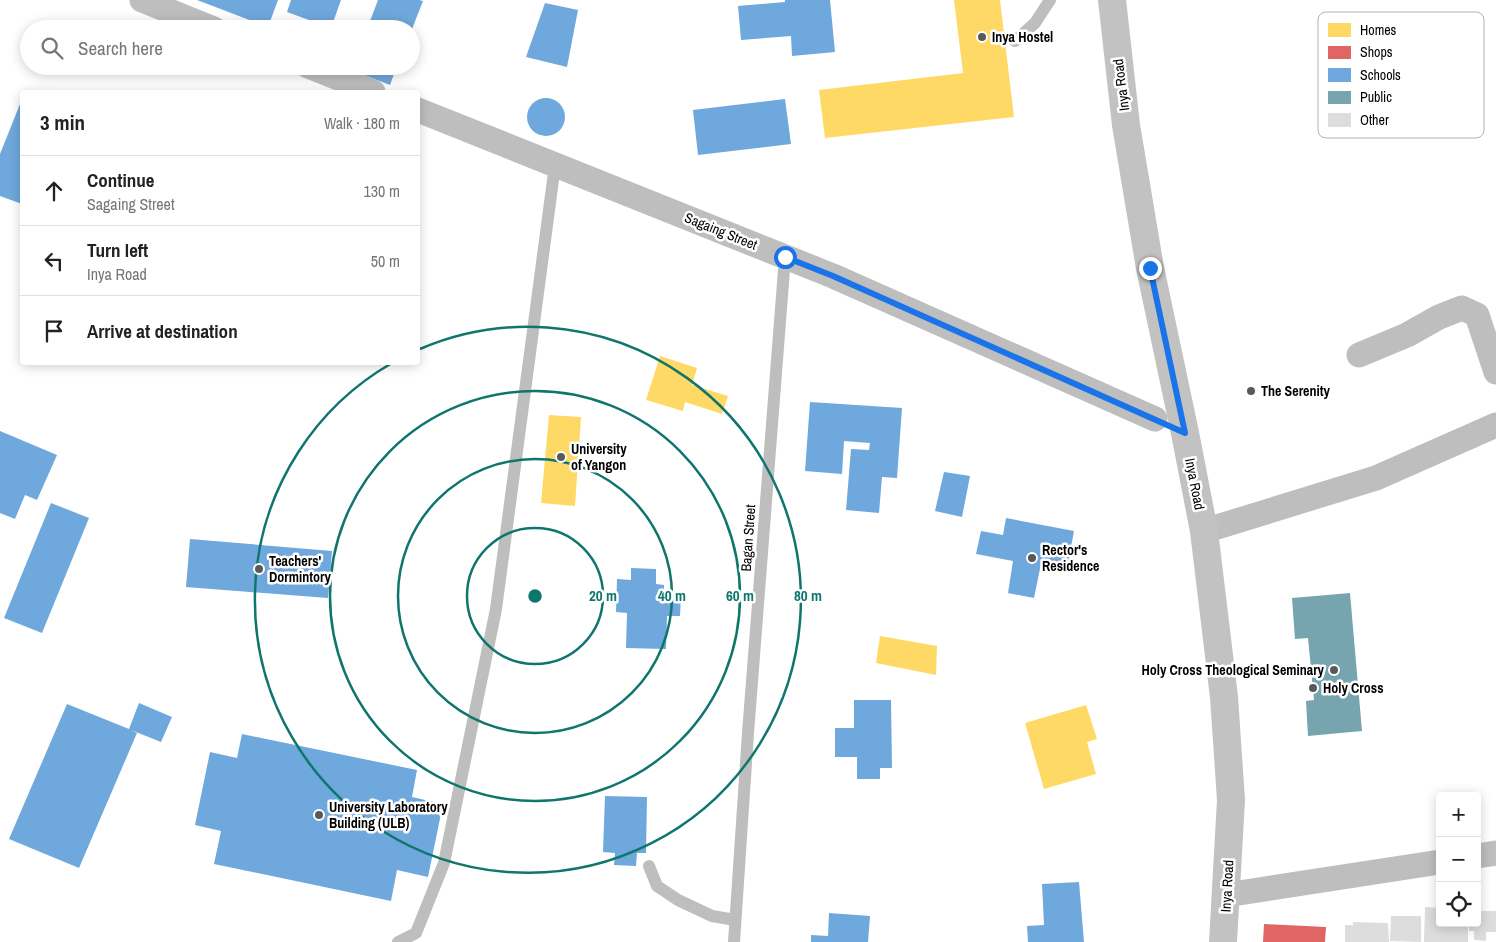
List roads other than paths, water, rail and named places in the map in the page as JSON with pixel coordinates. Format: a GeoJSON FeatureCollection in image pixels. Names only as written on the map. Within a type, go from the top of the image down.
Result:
{"type":"FeatureCollection","features":[{"type":"Feature","properties":{"kind":"main road","name":"Inya Road"},"geometry":{"type":"LineString","coordinates":[[1112,0],[1126,125],[1148,258],[1204,531],[1224,697],[1231,800],[1223,942]]}},
{"type":"Feature","properties":{"kind":"street"},"geometry":{"type":"LineString","coordinates":[[142,0],[192,20]]}},
{"type":"Feature","properties":{"kind":"street"},"geometry":{"type":"LineString","coordinates":[[331,75],[369,90]]}},
{"type":"Feature","properties":{"kind":"street","name":"Sagaing Street"},"geometry":{"type":"LineString","coordinates":[[420,111],[833,276],[1155,419]]}},
{"type":"Feature","properties":{"kind":"street"},"geometry":{"type":"LineString","coordinates":[[1359,355],[1407,335],[1439,317],[1462,308],[1477,316],[1496,372]]}},
{"type":"Feature","properties":{"kind":"street"},"geometry":{"type":"LineString","coordinates":[[1204,531],[1376,478],[1496,425]]}},
{"type":"Feature","properties":{"kind":"street"},"geometry":{"type":"LineString","coordinates":[[1481,855],[1496,853]]}},
{"type":"Feature","properties":{"kind":"street"},"geometry":{"type":"LineString","coordinates":[[1226,895],[1436,863]]}},
{"type":"Feature","properties":{"kind":"lane"},"geometry":{"type":"LineString","coordinates":[[1015,41],[1035,23],[1050,0]]}},
{"type":"Feature","properties":{"kind":"lane"},"geometry":{"type":"LineString","coordinates":[[398,942],[416,934],[444,862],[496,609],[555,165]]}},
{"type":"Feature","properties":{"kind":"lane","name":"Bagan Street"},"geometry":{"type":"LineString","coordinates":[[734,942],[785,257]]}},
{"type":"Feature","properties":{"kind":"lane","name":"Sagaing Street"},"geometry":{"type":"LineString","coordinates":[[1155,419],[1185,433]]}},
{"type":"Feature","properties":{"kind":"lane"},"geometry":{"type":"LineString","coordinates":[[649,866],[657,886],[678,900],[712,916],[735,920]]}},
{"type":"Feature","properties":{"kind":"place","name":"Inya Hostel"},"geometry":{"type":"Point","coordinates":[982,37]}},
{"type":"Feature","properties":{"kind":"place","name":"The Serenity"},"geometry":{"type":"Point","coordinates":[1251,391]}},
{"type":"Feature","properties":{"kind":"place","name":"University of Yangon"},"geometry":{"type":"Point","coordinates":[561,457]}},
{"type":"Feature","properties":{"kind":"place","name":"Rector's Residence"},"geometry":{"type":"Point","coordinates":[1032,558]}},
{"type":"Feature","properties":{"kind":"place","name":"Teachers' Dormintory"},"geometry":{"type":"Point","coordinates":[259,569]}},
{"type":"Feature","properties":{"kind":"place","name":"Holy Cross Theological Seminary"},"geometry":{"type":"Point","coordinates":[1334,670]}},
{"type":"Feature","properties":{"kind":"place","name":"Holy Cross"},"geometry":{"type":"Point","coordinates":[1313,688]}},
{"type":"Feature","properties":{"kind":"place","name":"University Laboratory Building (ULB)"},"geometry":{"type":"Point","coordinates":[319,815]}}]}
